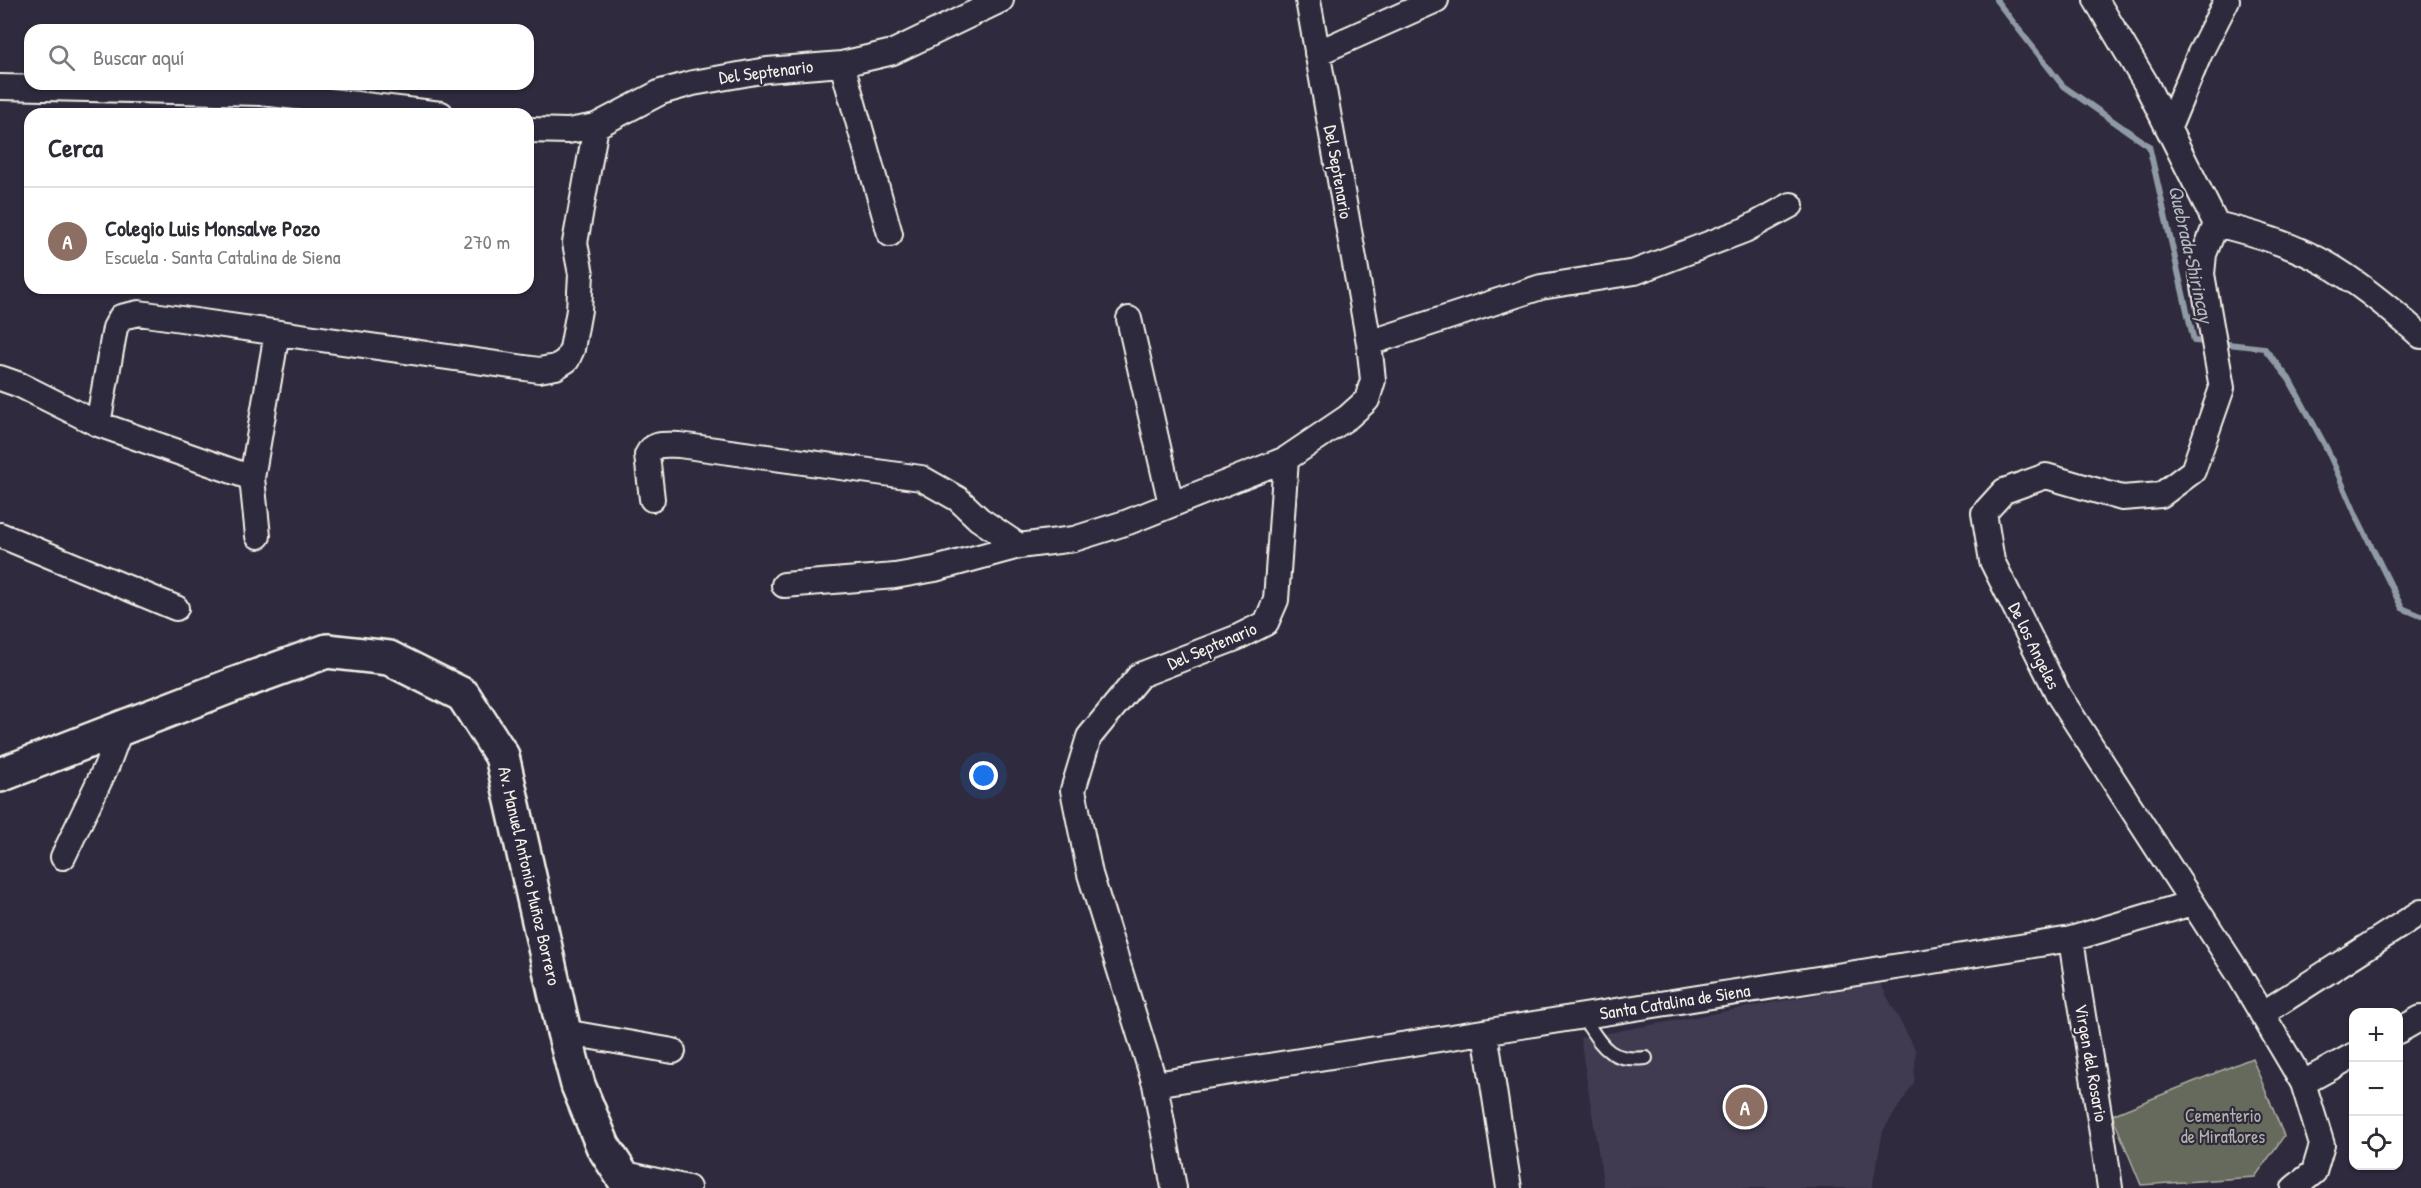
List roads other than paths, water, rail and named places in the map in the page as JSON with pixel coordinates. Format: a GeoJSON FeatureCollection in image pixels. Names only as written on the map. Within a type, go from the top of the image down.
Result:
{"type":"FeatureCollection","features":[{"type":"Feature","properties":{"kind":"street","name":"Del Septenario"},"geometry":{"type":"LineString","coordinates":[[534,130],[568,131],[596,126],[661,92],[693,82],[767,70],[842,64],[893,52],[1001,0]]}},
{"type":"Feature","properties":{"kind":"street","name":"Del Septenario"},"geometry":{"type":"LineString","coordinates":[[1174,1188],[1155,1084],[1090,874],[1073,790],[1089,737],[1140,675],[1236,638],[1266,623],[1276,600],[1286,459],[1348,417],[1367,400],[1373,380],[1369,344],[1308,0]]}},
{"type":"Feature","properties":{"kind":"street"},"geometry":{"type":"LineString","coordinates":[[1317,53],[1436,0]]}},
{"type":"Feature","properties":{"kind":"street"},"geometry":{"type":"LineString","coordinates":[[2096,0],[2145,82],[2216,224],[2271,239],[2325,263],[2391,309],[2421,336]]}},
{"type":"Feature","properties":{"kind":"street"},"geometry":{"type":"LineString","coordinates":[[2169,127],[2199,55],[2227,0]]}},
{"type":"Feature","properties":{"kind":"street"},"geometry":{"type":"LineString","coordinates":[[842,64],[890,234]]}},
{"type":"Feature","properties":{"kind":"street"},"geometry":{"type":"LineString","coordinates":[[0,87],[24,88]]}},
{"type":"Feature","properties":{"kind":"street"},"geometry":{"type":"LineString","coordinates":[[131,90],[262,93],[390,108]]}},
{"type":"Feature","properties":{"kind":"street"},"geometry":{"type":"LineString","coordinates":[[98,424],[115,328],[121,317],[139,313],[539,370],[556,367],[567,360],[572,349],[579,310],[581,274],[575,243],[596,126]]}},
{"type":"Feature","properties":{"kind":"street"},"geometry":{"type":"LineString","coordinates":[[1369,344],[1541,286],[1635,272],[1745,230],[1791,206]]}},
{"type":"Feature","properties":{"kind":"street","name":"De los Angeles"},"geometry":{"type":"LineString","coordinates":[[2216,224],[2204,254],[2202,274],[2222,388],[2193,471],[2161,495],[2122,498],[2046,476],[2004,491],[1984,513],[1992,561],[2058,696],[2192,903],[2303,1083],[2322,1145],[2314,1172],[2294,1188]]}},
{"type":"Feature","properties":{"kind":"street"},"geometry":{"type":"LineString","coordinates":[[1129,319],[1171,504]]}},
{"type":"Feature","properties":{"kind":"street"},"geometry":{"type":"LineString","coordinates":[[258,536],[252,478],[277,333]]}},
{"type":"Feature","properties":{"kind":"street"},"geometry":{"type":"LineString","coordinates":[[0,378],[21,385],[98,424],[252,478]]}},
{"type":"Feature","properties":{"kind":"street"},"geometry":{"type":"LineString","coordinates":[[652,499],[647,455],[650,448],[656,445],[679,445],[921,478],[958,499],[980,519],[1019,546]]}},
{"type":"Feature","properties":{"kind":"street"},"geometry":{"type":"LineString","coordinates":[[784,585],[895,576],[925,571],[1019,546],[1074,538],[1128,522],[1286,459]]}},
{"type":"Feature","properties":{"kind":"street"},"geometry":{"type":"LineString","coordinates":[[0,535],[177,608]]}},
{"type":"Feature","properties":{"kind":"street","name":"Av. Manuel Antonio Muñoz Borrero"},"geometry":{"type":"LineString","coordinates":[[0,775],[327,651],[389,658],[463,695],[502,756],[578,1085],[603,1146],[625,1181]]}},
{"type":"Feature","properties":{"kind":"street"},"geometry":{"type":"LineString","coordinates":[[63,857],[107,765],[121,728]]}},
{"type":"Feature","properties":{"kind":"street","name":"Santa Catalina de Siena"},"geometry":{"type":"LineString","coordinates":[[1155,1084],[2071,939],[2192,903]]}},
{"type":"Feature","properties":{"kind":"street"},"geometry":{"type":"LineString","coordinates":[[2262,1014],[2421,912]]}},
{"type":"Feature","properties":{"kind":"street","name":"Virgen del Rosario"},"geometry":{"type":"LineString","coordinates":[[2071,939],[2100,1110],[2110,1188]]}},
{"type":"Feature","properties":{"kind":"street"},"geometry":{"type":"LineString","coordinates":[[2403,1027],[2421,1018]]}},
{"type":"Feature","properties":{"kind":"street"},"geometry":{"type":"LineString","coordinates":[[564,1032],[673,1051]]}},
{"type":"Feature","properties":{"kind":"street"},"geometry":{"type":"LineString","coordinates":[[1485,1032],[1509,1188]]}},
{"type":"Feature","properties":{"kind":"street"},"geometry":{"type":"LineString","coordinates":[[2303,1083],[2349,1058]]}},
{"type":"Feature","properties":{"kind":"street"},"geometry":{"type":"LineString","coordinates":[[625,1181],[688,1188]]}},
{"type":"Feature","properties":{"kind":"lane"},"geometry":{"type":"LineString","coordinates":[[1582,1016],[1610,1053],[1634,1059],[1646,1058]]}},
{"type":"Feature","properties":{"kind":"waterway","name":"Quebrada Shirincay"},"geometry":{"type":"LineString","coordinates":[[1996,0],[2063,86],[2149,146],[2194,341],[2208,342]]}},
{"type":"Feature","properties":{"kind":"waterway","name":"Quebrada Shirincay"},"geometry":{"type":"LineString","coordinates":[[2219,343],[2264,348],[2289,379],[2327,449],[2356,515],[2402,608],[2421,616]]}},
{"type":"Feature","properties":{"kind":"place","name":"Colegio Luis Monsalve Pozo"},"geometry":{"type":"Point","coordinates":[1745,1107]}},
{"type":"Feature","properties":{"kind":"park label","name":"Cementerio de Miraflores"},"geometry":{"type":"Point","coordinates":[2223,1126]}}]}
